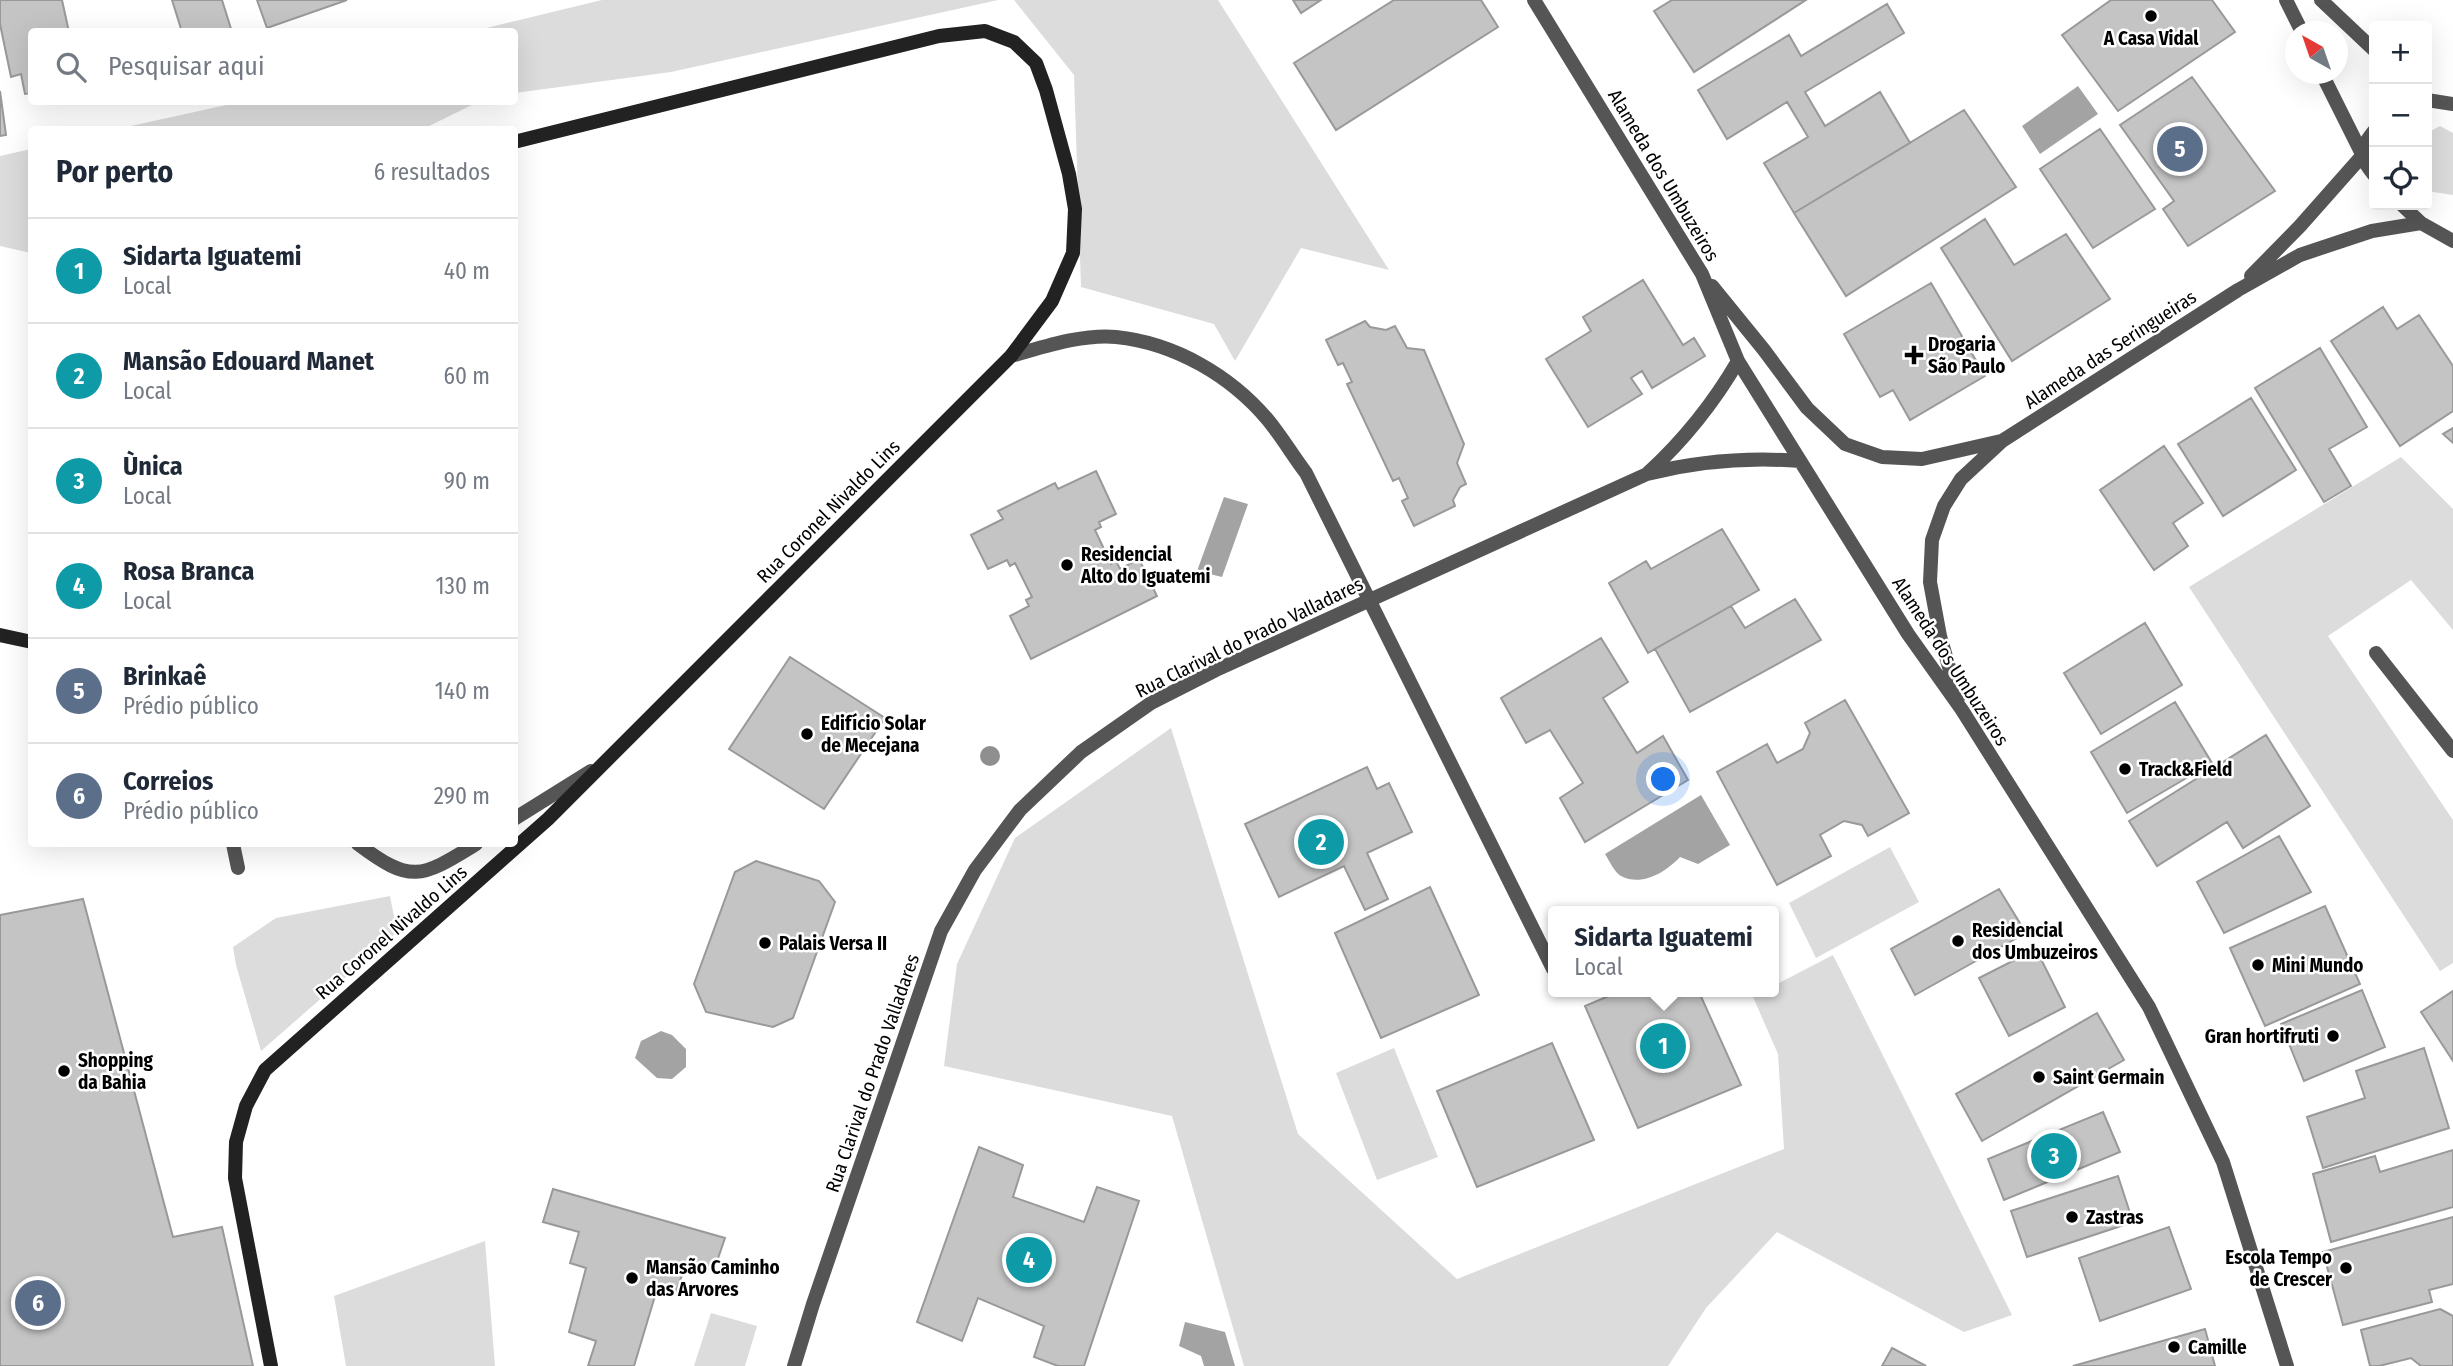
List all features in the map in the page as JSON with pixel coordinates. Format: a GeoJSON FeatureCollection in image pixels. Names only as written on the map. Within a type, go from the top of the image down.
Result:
{"type":"FeatureCollection","features":[{"type":"Feature","properties":{"kind":"street","name":"Alameda dos Umbuzeiros"},"geometry":{"type":"LineString","coordinates":[[1534,0],[1702,274],[1738,360],[1908,634],[1962,710],[2149,1007],[2223,1163],[2287,1366]]}},
{"type":"Feature","properties":{"kind":"street"},"geometry":{"type":"LineString","coordinates":[[2286,0],[2296,21]]}},
{"type":"Feature","properties":{"kind":"street"},"geometry":{"type":"LineString","coordinates":[[2321,0],[2369,45]]}},
{"type":"Feature","properties":{"kind":"street","name":"Rua Coronel Nivaldo Lins"},"geometry":{"type":"LineString","coordinates":[[518,141],[939,36],[985,31],[1014,42],[1036,63],[1069,174],[1075,209],[1073,253],[1052,301],[1011,356],[548,819],[518,846]]}},
{"type":"Feature","properties":{"kind":"street"},"geometry":{"type":"LineString","coordinates":[[2327,84],[2369,167]]}},
{"type":"Feature","properties":{"kind":"street"},"geometry":{"type":"LineString","coordinates":[[2432,101],[2453,104]]}},
{"type":"Feature","properties":{"kind":"street","name":"Alameda das Seringueiras"},"geometry":{"type":"LineString","coordinates":[[2238,290],[2300,226],[2362,154],[2369,137]]}},
{"type":"Feature","properties":{"kind":"street"},"geometry":{"type":"LineString","coordinates":[[2407,210],[2421,223],[2453,241]]}},
{"type":"Feature","properties":{"kind":"street","name":"Alameda das Seringueiras"},"geometry":{"type":"LineString","coordinates":[[1962,710],[1940,636],[1930,582],[1932,540],[1944,506],[1961,479],[2002,441],[2238,290],[2300,255],[2372,231],[2421,223]]}},
{"type":"Feature","properties":{"kind":"street","name":"Alameda das Seringueiras"},"geometry":{"type":"LineString","coordinates":[[1702,274],[1764,349],[1807,408],[1845,444],[1882,457],[1922,460],[2002,441]]}},
{"type":"Feature","properties":{"kind":"street"},"geometry":{"type":"LineString","coordinates":[[1011,356],[1064,341],[1114,337],[1147,343],[1192,359],[1231,383],[1268,421],[1306,473],[1548,959]]}},
{"type":"Feature","properties":{"kind":"street","name":"Rua Clarival do Prado Valladares"},"geometry":{"type":"LineString","coordinates":[[1647,474],[1698,422],[1720,392],[1738,360]]}},
{"type":"Feature","properties":{"kind":"street","name":"Rua Clarival do Prado Valladares"},"geometry":{"type":"LineString","coordinates":[[794,1366],[941,931],[975,870],[1012,820],[1081,752],[1151,703],[1216,670],[1647,474],[1684,465],[1723,460],[1761,458],[1800,461]]}},
{"type":"Feature","properties":{"kind":"street"},"geometry":{"type":"LineString","coordinates":[[0,635],[28,641]]}},
{"type":"Feature","properties":{"kind":"street"},"geometry":{"type":"LineString","coordinates":[[2376,653],[2453,751]]}},
{"type":"Feature","properties":{"kind":"street"},"geometry":{"type":"LineString","coordinates":[[518,817],[598,767]]}},
{"type":"Feature","properties":{"kind":"street"},"geometry":{"type":"LineString","coordinates":[[234,847],[239,868]]}},
{"type":"Feature","properties":{"kind":"street"},"geometry":{"type":"LineString","coordinates":[[362,847],[399,869],[419,872],[438,867],[471,847]]}},
{"type":"Feature","properties":{"kind":"street","name":"Rua Coronel Nivaldo Lins"},"geometry":{"type":"LineString","coordinates":[[271,1366],[235,1178],[236,1142],[246,1106],[265,1070],[516,847]]}},
{"type":"Feature","properties":{"kind":"shaded area"},"geometry":{"type":"Polygon","coordinates":[[[602,0],[998,0],[671,72],[518,93],[518,28],[486,28],[602,0]]]}},
{"type":"Feature","properties":{"kind":"shaded area"},"geometry":{"type":"Polygon","coordinates":[[[1014,0],[1218,0],[1389,270],[1301,248],[1235,361],[1214,324],[1081,287],[1074,75],[1014,0]]]}},
{"type":"Feature","properties":{"kind":"shaded area"},"geometry":{"type":"Polygon","coordinates":[[[2078,86],[2098,114],[2040,154],[2022,126],[2078,86]]]}},
{"type":"Feature","properties":{"kind":"shaded area"},"geometry":{"type":"Polygon","coordinates":[[[226,105],[472,105],[429,126],[131,126],[226,105]]]}},
{"type":"Feature","properties":{"kind":"shaded area"},"geometry":{"type":"Polygon","coordinates":[[[2440,126],[2453,133],[2453,195],[2432,192],[2432,130],[2440,126]]]}},
{"type":"Feature","properties":{"kind":"shaded area"},"geometry":{"type":"Polygon","coordinates":[[[28,150],[28,252],[0,246],[0,156],[28,150]]]}},
{"type":"Feature","properties":{"kind":"shaded area"},"geometry":{"type":"Polygon","coordinates":[[[2401,457],[2453,509],[2453,630],[2411,580],[2328,636],[2453,820],[2453,963],[2440,971],[2189,587],[2401,457]]]}},
{"type":"Feature","properties":{"kind":"shaded area"},"geometry":{"type":"Polygon","coordinates":[[[1224,497],[1248,504],[1222,577],[1197,571],[1224,497]]]}},
{"type":"Feature","properties":{"kind":"shaded area"},"geometry":{"type":"Polygon","coordinates":[[[1171,728],[1298,1134],[1457,1279],[1784,1149],[1778,1054],[1753,997],[1779,997],[1779,983],[1833,955],[2012,1315],[1964,1332],[1777,1232],[1706,1308],[1668,1366],[1244,1366],[1172,1116],[944,1066],[957,964],[1015,838],[1171,728]]]}},
{"type":"Feature","properties":{"kind":"shaded area"},"geometry":{"type":"Polygon","coordinates":[[[1701,795],[1730,845],[1698,864],[1680,857],[1661,873],[1645,879],[1629,879],[1616,872],[1605,854],[1701,795]]]}},
{"type":"Feature","properties":{"kind":"shaded area"},"geometry":{"type":"Polygon","coordinates":[[[1890,847],[1919,902],[1816,958],[1789,903],[1890,847]]]}},
{"type":"Feature","properties":{"kind":"shaded area"},"geometry":{"type":"Polygon","coordinates":[[[390,896],[397,932],[261,1051],[233,947],[276,918],[390,896]]]}},
{"type":"Feature","properties":{"kind":"shaded area"},"geometry":{"type":"Polygon","coordinates":[[[661,1031],[672,1035],[686,1049],[686,1067],[672,1079],[657,1078],[635,1058],[641,1041],[661,1031]]]}},
{"type":"Feature","properties":{"kind":"shaded area"},"geometry":{"type":"Polygon","coordinates":[[[1394,1048],[1438,1157],[1377,1180],[1336,1073],[1394,1048]]]}},
{"type":"Feature","properties":{"kind":"shaded area"},"geometry":{"type":"Polygon","coordinates":[[[485,1241],[495,1366],[346,1366],[334,1296],[485,1241]]]}},
{"type":"Feature","properties":{"kind":"shaded area"},"geometry":{"type":"Polygon","coordinates":[[[711,1313],[757,1326],[745,1366],[694,1366],[711,1313]]]}},
{"type":"Feature","properties":{"kind":"shaded area"},"geometry":{"type":"Polygon","coordinates":[[[1185,1322],[1225,1332],[1235,1366],[1204,1366],[1201,1356],[1179,1346],[1185,1322]]]}},
{"type":"Feature","properties":{"kind":"building"},"geometry":{"type":"Polygon","coordinates":[[[0,0],[62,0],[68,28],[28,28],[28,94],[25,94],[21,74],[11,77],[0,24],[0,0]]]}},
{"type":"Feature","properties":{"kind":"building"},"geometry":{"type":"Polygon","coordinates":[[[172,0],[222,0],[231,28],[181,28],[172,0]]]}},
{"type":"Feature","properties":{"kind":"building"},"geometry":{"type":"Polygon","coordinates":[[[257,0],[347,0],[267,28],[257,0]]]}},
{"type":"Feature","properties":{"kind":"building"},"geometry":{"type":"Polygon","coordinates":[[[1293,0],[1321,0],[1301,13],[1293,0]]]}},
{"type":"Feature","properties":{"kind":"building"},"geometry":{"type":"Polygon","coordinates":[[[1394,0],[1481,0],[1498,27],[1336,130],[1294,63],[1394,0]]]}},
{"type":"Feature","properties":{"kind":"building"},"geometry":{"type":"Polygon","coordinates":[[[1672,0],[1806,0],[1694,72],[1654,11],[1672,0]]]}},
{"type":"Feature","properties":{"kind":"building"},"geometry":{"type":"Polygon","coordinates":[[[2111,0],[2212,0],[2235,32],[2118,111],[2062,35],[2111,0]]]}},
{"type":"Feature","properties":{"kind":"building"},"geometry":{"type":"Polygon","coordinates":[[[1887,4],[1904,33],[1805,92],[1825,126],[1880,92],[1910,143],[1794,213],[1764,163],[1808,137],[1787,102],[1727,139],[1698,90],[1789,35],[1801,56],[1887,4]]]}},
{"type":"Feature","properties":{"kind":"building"},"geometry":{"type":"Polygon","coordinates":[[[2192,77],[2275,191],[2188,246],[2163,209],[2174,201],[2120,125],[2192,77]]]}},
{"type":"Feature","properties":{"kind":"building"},"geometry":{"type":"Polygon","coordinates":[[[0,91],[6,135],[0,136],[0,91]]]}},
{"type":"Feature","properties":{"kind":"building"},"geometry":{"type":"Polygon","coordinates":[[[1964,110],[2016,187],[1846,296],[1794,213],[1964,110]]]}},
{"type":"Feature","properties":{"kind":"building"},"geometry":{"type":"Polygon","coordinates":[[[2100,129],[2155,209],[2093,248],[2040,169],[2100,129]]]}},
{"type":"Feature","properties":{"kind":"building"},"geometry":{"type":"Polygon","coordinates":[[[1985,219],[2014,265],[2066,234],[2110,299],[2012,361],[1941,248],[1985,219]]]}},
{"type":"Feature","properties":{"kind":"building"},"geometry":{"type":"Polygon","coordinates":[[[1643,280],[1683,345],[1694,338],[1705,356],[1652,388],[1642,371],[1631,378],[1642,394],[1588,427],[1546,359],[1591,331],[1583,317],[1643,280]]]}},
{"type":"Feature","properties":{"kind":"building","name":"Drogaria São Paulo"},"geometry":{"type":"Polygon","coordinates":[[[1931,283],[1985,376],[1910,420],[1893,390],[1880,397],[1844,334],[1931,283]]]}},
{"type":"Feature","properties":{"kind":"building"},"geometry":{"type":"Polygon","coordinates":[[[2383,307],[2397,329],[2419,315],[2453,366],[2453,411],[2400,446],[2331,341],[2383,307]]]}},
{"type":"Feature","properties":{"kind":"building"},"geometry":{"type":"Polygon","coordinates":[[[1365,321],[1370,327],[1386,330],[1395,326],[1407,348],[1424,350],[1464,444],[1457,463],[1466,484],[1460,487],[1453,500],[1455,506],[1414,526],[1402,501],[1408,498],[1399,478],[1393,481],[1347,384],[1352,382],[1343,363],[1338,365],[1326,340],[1365,321]]]}},
{"type":"Feature","properties":{"kind":"building"},"geometry":{"type":"Polygon","coordinates":[[[2320,348],[2367,427],[2329,449],[2351,486],[2324,502],[2255,388],[2320,348]]]}},
{"type":"Feature","properties":{"kind":"building"},"geometry":{"type":"Polygon","coordinates":[[[2251,398],[2296,470],[2223,516],[2178,444],[2251,398]]]}},
{"type":"Feature","properties":{"kind":"building"},"geometry":{"type":"Polygon","coordinates":[[[2453,428],[2453,443],[2443,434],[2453,428]]]}},
{"type":"Feature","properties":{"kind":"building"},"geometry":{"type":"Polygon","coordinates":[[[2164,446],[2203,503],[2173,523],[2188,546],[2154,570],[2100,490],[2164,446]]]}},
{"type":"Feature","properties":{"kind":"building","name":"Residencial Alto do Iguatemi"},"geometry":{"type":"Polygon","coordinates":[[[1096,471],[1116,514],[1099,522],[1101,527],[1095,530],[1111,564],[1116,561],[1120,569],[1139,559],[1157,596],[1031,659],[1010,616],[1029,606],[1026,600],[1032,597],[1015,563],[1010,566],[1007,560],[988,569],[971,535],[1003,519],[998,511],[1055,483],[1058,489],[1096,471]]]}},
{"type":"Feature","properties":{"kind":"building"},"geometry":{"type":"Polygon","coordinates":[[[1722,529],[1759,590],[1648,653],[1609,583],[1646,561],[1651,569],[1722,529]]]}},
{"type":"Feature","properties":{"kind":"building"},"geometry":{"type":"Polygon","coordinates":[[[1795,599],[1821,640],[1690,712],[1655,649],[1731,606],[1745,628],[1795,599]]]}},
{"type":"Feature","properties":{"kind":"building"},"geometry":{"type":"Polygon","coordinates":[[[2145,623],[2182,685],[2101,734],[2064,673],[2145,623]]]}},
{"type":"Feature","properties":{"kind":"building"},"geometry":{"type":"Polygon","coordinates":[[[1601,638],[1628,682],[1603,698],[1637,753],[1663,736],[1688,780],[1585,842],[1560,798],[1583,783],[1550,730],[1526,743],[1501,698],[1601,638]]]}},
{"type":"Feature","properties":{"kind":"building","name":"Edifício Solar de Mecejana"},"geometry":{"type":"Polygon","coordinates":[[[790,657],[885,718],[824,809],[729,749],[790,657]]]}},
{"type":"Feature","properties":{"kind":"building"},"geometry":{"type":"Polygon","coordinates":[[[1845,700],[1909,813],[1868,836],[1862,825],[1844,821],[1820,835],[1831,856],[1777,885],[1717,772],[1767,744],[1777,763],[1803,749],[1810,733],[1805,723],[1845,700]]]}},
{"type":"Feature","properties":{"kind":"building"},"geometry":{"type":"Polygon","coordinates":[[[2175,702],[2212,763],[2127,813],[2091,752],[2175,702]]]}},
{"type":"Feature","properties":{"kind":"building"},"geometry":{"type":"Polygon","coordinates":[[[2266,735],[2310,806],[2243,848],[2227,822],[2157,866],[2129,821],[2266,735]]]}},
{"type":"Feature","properties":{"kind":"building"},"geometry":{"type":"Polygon","coordinates":[[[1367,767],[1377,789],[1389,783],[1412,832],[1367,853],[1388,899],[1365,910],[1344,866],[1279,897],[1245,824],[1367,767]]]}},
{"type":"Feature","properties":{"kind":"building"},"geometry":{"type":"Polygon","coordinates":[[[2279,836],[2311,892],[2224,933],[2197,882],[2279,836]]]}},
{"type":"Feature","properties":{"kind":"building","name":"Palais Versa II"},"geometry":{"type":"Polygon","coordinates":[[[756,861],[819,881],[835,902],[793,1018],[773,1027],[706,1012],[694,984],[735,872],[756,861]]]}},
{"type":"Feature","properties":{"kind":"building"},"geometry":{"type":"Polygon","coordinates":[[[1430,887],[1479,995],[1381,1038],[1335,933],[1430,887]]]}},
{"type":"Feature","properties":{"kind":"building","name":"Residencial dos Umbuzeiros"},"geometry":{"type":"Polygon","coordinates":[[[1999,889],[2026,933],[1915,995],[1891,949],[1999,889]]]}},
{"type":"Feature","properties":{"kind":"building","name":"Shopping da Bahia"},"geometry":{"type":"Polygon","coordinates":[[[83,899],[173,1237],[222,1227],[253,1366],[0,1366],[0,915],[83,899]]]}},
{"type":"Feature","properties":{"kind":"building"},"geometry":{"type":"Polygon","coordinates":[[[2325,906],[2360,984],[2265,1026],[2230,948],[2325,906]]]}},
{"type":"Feature","properties":{"kind":"building"},"geometry":{"type":"Polygon","coordinates":[[[2036,949],[2065,1007],[2009,1036],[1979,978],[2036,949]]]}},
{"type":"Feature","properties":{"kind":"building","name":"Gran hortifruti"},"geometry":{"type":"Polygon","coordinates":[[[2362,990],[2385,1047],[2304,1081],[2281,1024],[2362,990]]]}},
{"type":"Feature","properties":{"kind":"building"},"geometry":{"type":"Polygon","coordinates":[[[2453,991],[2453,1061],[2421,1012],[2453,991]]]}},
{"type":"Feature","properties":{"kind":"building"},"geometry":{"type":"Polygon","coordinates":[[[1606,997],[1701,997],[1741,1085],[1638,1128],[1585,1006],[1606,997]]]}},
{"type":"Feature","properties":{"kind":"building","name":"Saint Germain"},"geometry":{"type":"Polygon","coordinates":[[[2097,1013],[2124,1060],[1982,1141],[1956,1094],[2097,1013]]]}},
{"type":"Feature","properties":{"kind":"building"},"geometry":{"type":"Polygon","coordinates":[[[1552,1043],[1594,1140],[1477,1187],[1437,1091],[1552,1043]]]}},
{"type":"Feature","properties":{"kind":"building"},"geometry":{"type":"Polygon","coordinates":[[[2424,1048],[2449,1128],[2323,1168],[2307,1117],[2365,1098],[2356,1071],[2424,1048]]]}},
{"type":"Feature","properties":{"kind":"building"},"geometry":{"type":"Polygon","coordinates":[[[2103,1112],[2120,1152],[2004,1200],[1988,1159],[2103,1112]]]}},
{"type":"Feature","properties":{"kind":"building"},"geometry":{"type":"Polygon","coordinates":[[[979,1147],[1023,1165],[1013,1197],[1084,1222],[1097,1187],[1139,1201],[1084,1366],[1058,1366],[1034,1357],[1044,1326],[978,1298],[962,1341],[917,1322],[979,1147]]]}},
{"type":"Feature","properties":{"kind":"building"},"geometry":{"type":"Polygon","coordinates":[[[2453,1150],[2453,1207],[2331,1242],[2313,1174],[2375,1156],[2380,1172],[2453,1150]]]}},
{"type":"Feature","properties":{"kind":"building","name":"Zastras"},"geometry":{"type":"Polygon","coordinates":[[[2118,1176],[2133,1222],[2027,1257],[2011,1211],[2118,1176]]]}},
{"type":"Feature","properties":{"kind":"building","name":"Mansão Caminho das Arvores"},"geometry":{"type":"Polygon","coordinates":[[[553,1189],[725,1238],[714,1270],[686,1264],[676,1292],[658,1286],[634,1366],[588,1366],[596,1341],[569,1332],[586,1268],[570,1263],[579,1232],[543,1222],[553,1189]]]}},
{"type":"Feature","properties":{"kind":"building"},"geometry":{"type":"Polygon","coordinates":[[[2453,1217],[2453,1284],[2429,1290],[2432,1302],[2343,1325],[2323,1252],[2453,1217]]]}},
{"type":"Feature","properties":{"kind":"building"},"geometry":{"type":"Polygon","coordinates":[[[2169,1227],[2191,1289],[2100,1321],[2079,1258],[2169,1227]]]}},
{"type":"Feature","properties":{"kind":"building"},"geometry":{"type":"Polygon","coordinates":[[[2440,1309],[2453,1316],[2453,1366],[2421,1366],[2411,1358],[2370,1366],[2361,1330],[2440,1309]]]}},
{"type":"Feature","properties":{"kind":"building","name":"Camille"},"geometry":{"type":"Polygon","coordinates":[[[2205,1329],[2215,1366],[2073,1366],[2205,1329]]]}},
{"type":"Feature","properties":{"kind":"building"},"geometry":{"type":"Polygon","coordinates":[[[1892,1348],[1926,1366],[1882,1366],[1892,1348]]]}},
{"type":"Feature","properties":{"kind":"place","name":"A Casa Vidal"},"geometry":{"type":"Point","coordinates":[2151,16]}},
{"type":"Feature","properties":{"kind":"place","name":"Brinkaê"},"geometry":{"type":"Point","coordinates":[2180,149]}},
{"type":"Feature","properties":{"kind":"place","name":"Drogaria São Paulo"},"geometry":{"type":"Point","coordinates":[1914,355]}},
{"type":"Feature","properties":{"kind":"place","name":"Residencial Alto do Iguatemi"},"geometry":{"type":"Point","coordinates":[1067,565]}},
{"type":"Feature","properties":{"kind":"place","name":"Edifício Solar de Mecejana"},"geometry":{"type":"Point","coordinates":[807,734]}},
{"type":"Feature","properties":{"kind":"place","name":"Track&Field"},"geometry":{"type":"Point","coordinates":[2125,769]}},
{"type":"Feature","properties":{"kind":"place","name":"Mansão Edouard Manet"},"geometry":{"type":"Point","coordinates":[1321,842]}},
{"type":"Feature","properties":{"kind":"place","name":"Residencial dos Umbuzeiros"},"geometry":{"type":"Point","coordinates":[1958,941]}},
{"type":"Feature","properties":{"kind":"place","name":"Palais Versa II"},"geometry":{"type":"Point","coordinates":[765,943]}},
{"type":"Feature","properties":{"kind":"place","name":"Mini Mundo"},"geometry":{"type":"Point","coordinates":[2258,965]}},
{"type":"Feature","properties":{"kind":"place","name":"Gran hortifruti"},"geometry":{"type":"Point","coordinates":[2333,1036]}},
{"type":"Feature","properties":{"kind":"place","name":"Sidarta Iguatemi"},"geometry":{"type":"Point","coordinates":[1663,1046]}},
{"type":"Feature","properties":{"kind":"place","name":"Shopping da Bahia"},"geometry":{"type":"Point","coordinates":[64,1071]}},
{"type":"Feature","properties":{"kind":"place","name":"Saint Germain"},"geometry":{"type":"Point","coordinates":[2039,1077]}},
{"type":"Feature","properties":{"kind":"place","name":"Ùnica"},"geometry":{"type":"Point","coordinates":[2054,1156]}},
{"type":"Feature","properties":{"kind":"place","name":"Zastras"},"geometry":{"type":"Point","coordinates":[2072,1217]}},
{"type":"Feature","properties":{"kind":"place","name":"Rosa Branca"},"geometry":{"type":"Point","coordinates":[1029,1260]}},
{"type":"Feature","properties":{"kind":"place","name":"Escola Tempo de Crescer"},"geometry":{"type":"Point","coordinates":[2346,1268]}},
{"type":"Feature","properties":{"kind":"place","name":"Mansão Caminho das Arvores"},"geometry":{"type":"Point","coordinates":[632,1278]}},
{"type":"Feature","properties":{"kind":"place","name":"Correios"},"geometry":{"type":"Point","coordinates":[38,1303]}},
{"type":"Feature","properties":{"kind":"place","name":"Camille"},"geometry":{"type":"Point","coordinates":[2174,1347]}}]}
